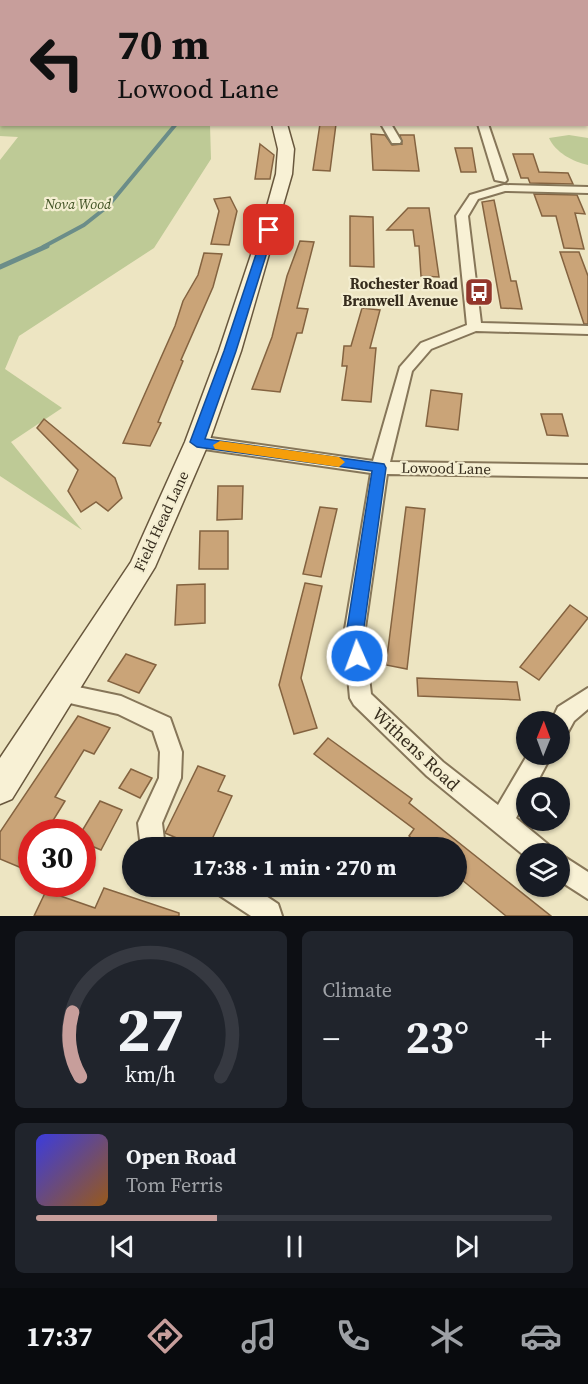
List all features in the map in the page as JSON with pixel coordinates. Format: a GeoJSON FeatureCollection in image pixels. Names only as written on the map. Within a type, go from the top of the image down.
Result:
{"type":"FeatureCollection","features":[{"type":"Feature","properties":{"kind":"main road","name":"Field Head Lane"},"geometry":{"type":"LineString","coordinates":[[0,788],[58,692],[142,567],[197,442],[230,351],[275,210],[284,174],[286,149],[280,126]]}},
{"type":"Feature","properties":{"kind":"street"},"geometry":{"type":"LineString","coordinates":[[387,126],[396,141]]}},
{"type":"Feature","properties":{"kind":"street"},"geometry":{"type":"LineString","coordinates":[[484,126],[501,180]]}},
{"type":"Feature","properties":{"kind":"street"},"geometry":{"type":"LineString","coordinates":[[588,190],[504,188],[474,197],[462,216],[474,327],[588,330]]}},
{"type":"Feature","properties":{"kind":"street","name":"Withens Road"},"geometry":{"type":"LineString","coordinates":[[474,327],[426,346],[405,370],[380,468],[354,635],[361,698],[435,769],[527,843]]}},
{"type":"Feature","properties":{"kind":"street","name":"Lowood Lane"},"geometry":{"type":"LineString","coordinates":[[197,442],[380,468],[588,471]]}},
{"type":"Feature","properties":{"kind":"street"},"geometry":{"type":"LineString","coordinates":[[58,692],[121,705],[162,725],[171,752],[170,778],[150,823],[152,837]]}},
{"type":"Feature","properties":{"kind":"street"},"geometry":{"type":"LineString","coordinates":[[570,711],[588,697]]}},
{"type":"Feature","properties":{"kind":"street"},"geometry":{"type":"LineString","coordinates":[[500,823],[534,765]]}},
{"type":"Feature","properties":{"kind":"street"},"geometry":{"type":"LineString","coordinates":[[570,874],[588,887]]}},
{"type":"Feature","properties":{"kind":"street"},"geometry":{"type":"LineString","coordinates":[[245,897],[269,913],[269,916]]}},
{"type":"Feature","properties":{"kind":"green space","name":"Nova Wood"},"geometry":{"type":"Polygon","coordinates":[[[0,126],[210,126],[211,159],[154,248],[19,336],[5,369],[62,408],[11,442],[82,530],[0,476],[0,160],[18,137],[0,136],[0,126]]]}},
{"type":"Feature","properties":{"kind":"green space"},"geometry":{"type":"Polygon","coordinates":[[[569,135],[588,138],[588,165],[565,156],[549,138],[569,135]]]}},
{"type":"Feature","properties":{"kind":"building"},"geometry":{"type":"Polygon","coordinates":[[[320,126],[336,126],[330,171],[313,170],[320,126]]]}},
{"type":"Feature","properties":{"kind":"building"},"geometry":{"type":"Polygon","coordinates":[[[371,134],[385,135],[392,145],[402,144],[400,135],[414,135],[419,171],[373,170],[371,134]]]}},
{"type":"Feature","properties":{"kind":"building"},"geometry":{"type":"Polygon","coordinates":[[[260,144],[274,155],[270,179],[255,179],[260,144]]]}},
{"type":"Feature","properties":{"kind":"building"},"geometry":{"type":"Polygon","coordinates":[[[455,148],[472,148],[476,172],[461,172],[455,148]]]}},
{"type":"Feature","properties":{"kind":"building"},"geometry":{"type":"Polygon","coordinates":[[[513,154],[533,154],[539,172],[568,173],[573,184],[530,183],[528,178],[521,178],[513,154]]]}},
{"type":"Feature","properties":{"kind":"building"},"geometry":{"type":"Polygon","coordinates":[[[534,194],[577,195],[585,214],[575,213],[584,249],[564,248],[556,216],[542,216],[534,194]]]}},
{"type":"Feature","properties":{"kind":"building"},"geometry":{"type":"Polygon","coordinates":[[[230,197],[237,211],[229,245],[211,244],[219,211],[214,199],[230,197]]]}},
{"type":"Feature","properties":{"kind":"building"},"geometry":{"type":"Polygon","coordinates":[[[494,200],[511,281],[516,281],[522,309],[501,308],[482,202],[494,200]]]}},
{"type":"Feature","properties":{"kind":"building"},"geometry":{"type":"Polygon","coordinates":[[[408,208],[429,208],[439,277],[421,276],[419,246],[415,246],[413,230],[387,230],[408,208]]]}},
{"type":"Feature","properties":{"kind":"building"},"geometry":{"type":"Polygon","coordinates":[[[350,216],[373,217],[374,267],[350,266],[350,216]]]}},
{"type":"Feature","properties":{"kind":"building"},"geometry":{"type":"Polygon","coordinates":[[[300,241],[314,242],[297,308],[308,309],[302,333],[297,333],[280,392],[252,389],[272,337],[287,276],[300,241]]]}},
{"type":"Feature","properties":{"kind":"building"},"geometry":{"type":"Polygon","coordinates":[[[560,252],[579,252],[588,276],[588,324],[584,324],[560,252]]]}},
{"type":"Feature","properties":{"kind":"building"},"geometry":{"type":"Polygon","coordinates":[[[204,253],[222,254],[213,287],[181,360],[183,361],[158,422],[161,423],[150,446],[123,443],[175,326],[183,301],[198,275],[204,253]]]}},
{"type":"Feature","properties":{"kind":"building"},"geometry":{"type":"Polygon","coordinates":[[[362,308],[380,310],[370,348],[376,348],[371,402],[342,400],[347,366],[342,366],[344,346],[351,346],[362,308]]]}},
{"type":"Feature","properties":{"kind":"building"},"geometry":{"type":"Polygon","coordinates":[[[431,390],[462,394],[458,430],[426,426],[431,390]]]}},
{"type":"Feature","properties":{"kind":"building"},"geometry":{"type":"Polygon","coordinates":[[[541,414],[562,414],[568,436],[547,435],[541,414]]]}},
{"type":"Feature","properties":{"kind":"building"},"geometry":{"type":"Polygon","coordinates":[[[44,419],[115,478],[122,498],[108,511],[96,502],[81,512],[68,491],[78,470],[37,428],[44,419]]]}},
{"type":"Feature","properties":{"kind":"building"},"geometry":{"type":"Polygon","coordinates":[[[218,486],[243,486],[242,519],[217,520],[218,486]]]}},
{"type":"Feature","properties":{"kind":"building"},"geometry":{"type":"Polygon","coordinates":[[[320,507],[337,509],[321,577],[303,574],[320,507]]]}},
{"type":"Feature","properties":{"kind":"building"},"geometry":{"type":"Polygon","coordinates":[[[406,507],[425,509],[407,669],[386,665],[406,507]]]}},
{"type":"Feature","properties":{"kind":"building"},"geometry":{"type":"Polygon","coordinates":[[[200,531],[228,531],[228,569],[199,569],[200,531]]]}},
{"type":"Feature","properties":{"kind":"building"},"geometry":{"type":"Polygon","coordinates":[[[305,583],[322,586],[301,678],[317,728],[294,734],[279,685],[305,583]]]}},
{"type":"Feature","properties":{"kind":"building"},"geometry":{"type":"Polygon","coordinates":[[[205,584],[205,623],[175,625],[177,585],[205,584]]]}},
{"type":"Feature","properties":{"kind":"building"},"geometry":{"type":"Polygon","coordinates":[[[570,605],[588,618],[539,680],[520,667],[570,605]]]}},
{"type":"Feature","properties":{"kind":"building"},"geometry":{"type":"Polygon","coordinates":[[[126,654],[156,665],[139,693],[108,681],[126,654]]]}},
{"type":"Feature","properties":{"kind":"building"},"geometry":{"type":"Polygon","coordinates":[[[417,678],[517,682],[520,700],[418,696],[417,678]]]}},
{"type":"Feature","properties":{"kind":"building"},"geometry":{"type":"Polygon","coordinates":[[[78,716],[110,728],[94,754],[84,750],[55,797],[65,801],[54,819],[18,819],[18,866],[0,859],[0,832],[78,716]]]}},
{"type":"Feature","properties":{"kind":"building"},"geometry":{"type":"Polygon","coordinates":[[[328,738],[412,799],[409,803],[452,837],[410,837],[414,829],[314,754],[328,738]]]}},
{"type":"Feature","properties":{"kind":"building"},"geometry":{"type":"Polygon","coordinates":[[[198,766],[225,776],[218,791],[232,796],[213,837],[174,837],[165,833],[198,766]]]}},
{"type":"Feature","properties":{"kind":"building"},"geometry":{"type":"Polygon","coordinates":[[[131,769],[152,778],[140,798],[119,788],[131,769]]]}},
{"type":"Feature","properties":{"kind":"building"},"geometry":{"type":"Polygon","coordinates":[[[100,801],[122,810],[101,850],[96,848],[96,819],[89,819],[100,801]]]}},
{"type":"Feature","properties":{"kind":"building"},"geometry":{"type":"Polygon","coordinates":[[[467,849],[516,888],[516,897],[527,897],[551,916],[506,916],[467,884],[467,849]]]}},
{"type":"Feature","properties":{"kind":"building"},"geometry":{"type":"Polygon","coordinates":[[[104,888],[122,894],[122,897],[131,897],[179,913],[179,916],[34,916],[43,897],[63,897],[95,908],[104,888]]]}},
{"type":"Feature","properties":{"kind":"waterway"},"geometry":{"type":"LineString","coordinates":[[43,247],[84,225],[108,206],[174,126]]}},
{"type":"Feature","properties":{"kind":"waterway"},"geometry":{"type":"LineString","coordinates":[[0,267],[47,246]]}},
{"type":"Feature","properties":{"kind":"slow traffic"},"geometry":{"type":"LineString","coordinates":[[220,445],[339,462]]}},
{"type":"Feature","properties":{"kind":"place","name":"Rochester Road Branwell Avenue"},"geometry":{"type":"Point","coordinates":[479,292]}},
{"type":"Feature","properties":{"kind":"route"},"geometry":{"type":"LineString","coordinates":[[269,230],[230,351],[197,442],[380,468],[354,635],[357,656]]}}]}
